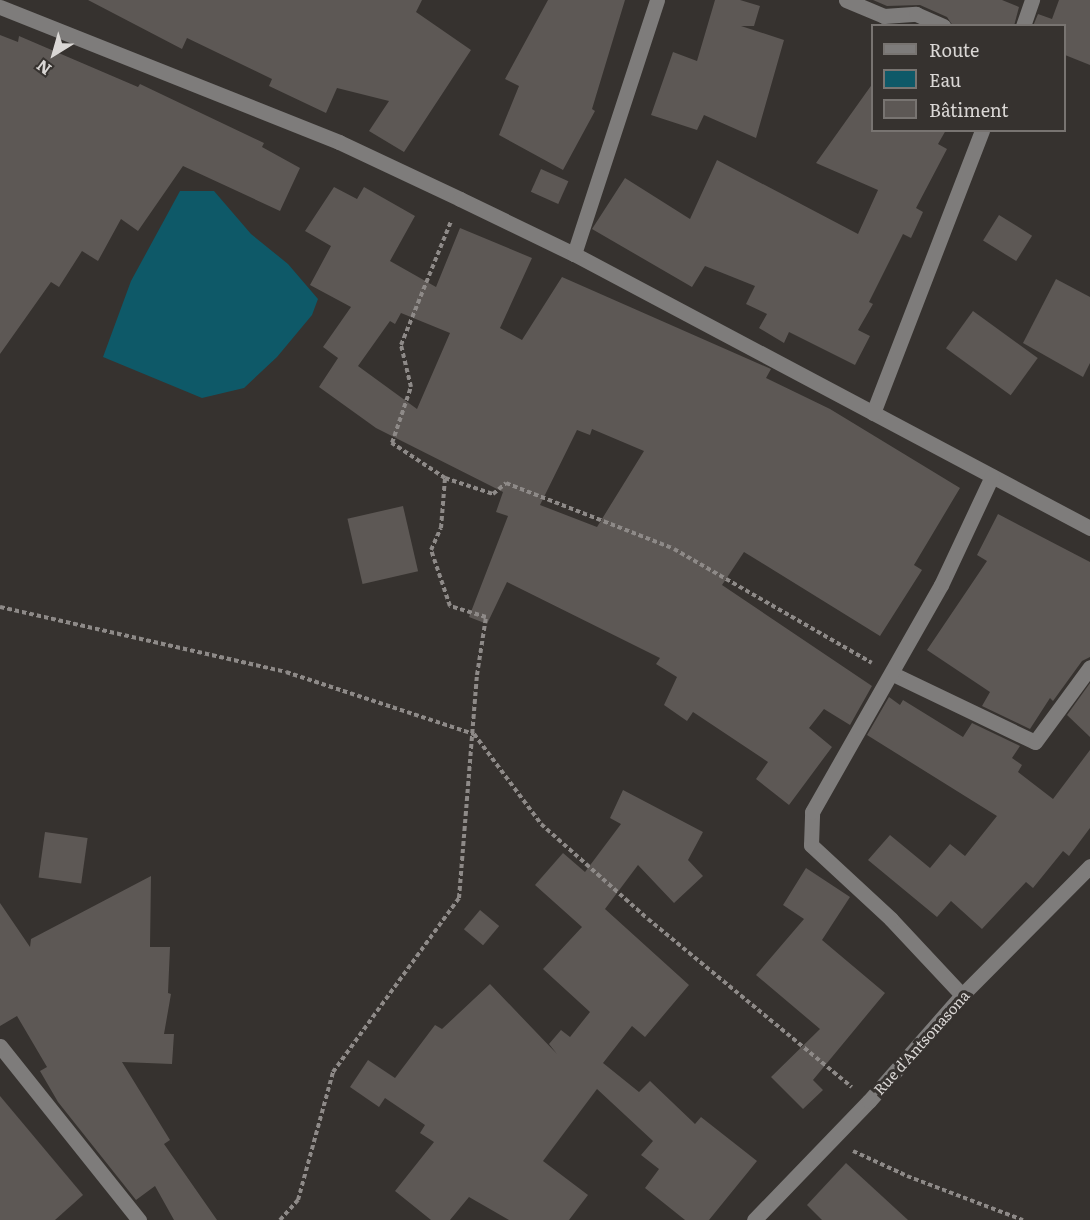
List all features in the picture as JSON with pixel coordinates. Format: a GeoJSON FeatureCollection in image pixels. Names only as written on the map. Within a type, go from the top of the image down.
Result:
{"type":"FeatureCollection","features":[{"type":"Feature","properties":{"kind":"street"},"geometry":{"type":"LineString","coordinates":[[574,254],[657,0]]}},
{"type":"Feature","properties":{"kind":"street"},"geometry":{"type":"LineString","coordinates":[[846,0],[884,15],[916,14],[938,24]]}},
{"type":"Feature","properties":{"kind":"street"},"geometry":{"type":"LineString","coordinates":[[1024,24],[1032,0]]}},
{"type":"Feature","properties":{"kind":"street"},"geometry":{"type":"LineString","coordinates":[[0,7],[339,141],[574,254],[1090,528]]}},
{"type":"Feature","properties":{"kind":"street"},"geometry":{"type":"LineString","coordinates":[[873,413],[981,132]]}},
{"type":"Feature","properties":{"kind":"street"},"geometry":{"type":"LineString","coordinates":[[962,994],[891,919],[811,845],[813,812],[893,674],[993,476]]}},
{"type":"Feature","properties":{"kind":"street"},"geometry":{"type":"LineString","coordinates":[[893,674],[1035,742],[1090,667]]}},
{"type":"Feature","properties":{"kind":"street","name":"Rue d'Antsonasona"},"geometry":{"type":"LineString","coordinates":[[754,1220],[869,1101],[962,994],[1090,866]]}},
{"type":"Feature","properties":{"kind":"street"},"geometry":{"type":"LineString","coordinates":[[0,1046],[139,1220]]}},
{"type":"Feature","properties":{"kind":"path"},"geometry":{"type":"LineString","coordinates":[[460,199],[401,345],[411,387],[392,443],[445,478],[493,494],[506,483],[674,549],[893,674]]}},
{"type":"Feature","properties":{"kind":"path"},"geometry":{"type":"LineString","coordinates":[[280,1220],[298,1200],[333,1072],[459,898],[486,617],[450,606],[431,550],[441,528],[445,478]]}},
{"type":"Feature","properties":{"kind":"path"},"geometry":{"type":"LineString","coordinates":[[0,607],[286,672],[474,734],[541,824],[648,919],[869,1101]]}},
{"type":"Feature","properties":{"kind":"path"},"geometry":{"type":"LineString","coordinates":[[831,1140],[907,1176],[1023,1220]]}},
{"type":"Feature","properties":{"kind":"water"},"geometry":{"type":"Polygon","coordinates":[[[180,191],[214,191],[251,234],[288,264],[318,299],[312,315],[277,357],[244,388],[202,398],[103,357],[131,281],[180,191]]]}},
{"type":"Feature","properties":{"kind":"building"},"geometry":{"type":"Polygon","coordinates":[[[88,0],[422,0],[416,12],[471,50],[404,152],[369,131],[389,101],[337,88],[326,113],[269,86],[272,79],[187,38],[182,49],[88,0]]]}},
{"type":"Feature","properties":{"kind":"building"},"geometry":{"type":"Polygon","coordinates":[[[548,0],[625,0],[592,109],[595,111],[563,170],[499,135],[519,86],[505,79],[548,0]]]}},
{"type":"Feature","properties":{"kind":"building"},"geometry":{"type":"Polygon","coordinates":[[[715,0],[740,0],[760,6],[754,26],[741,26],[784,40],[756,138],[704,115],[697,130],[651,115],[673,52],[697,61],[715,0]]]}},
{"type":"Feature","properties":{"kind":"building"},"geometry":{"type":"Polygon","coordinates":[[[873,0],[1002,0],[1019,7],[1015,24],[952,24],[947,17],[920,5],[887,6],[873,0]]]}},
{"type":"Feature","properties":{"kind":"building"},"geometry":{"type":"Polygon","coordinates":[[[1059,0],[1090,0],[1090,65],[1066,55],[1066,24],[1034,24],[1038,14],[1052,19],[1059,0]]]}},
{"type":"Feature","properties":{"kind":"building"},"geometry":{"type":"Polygon","coordinates":[[[0,35],[18,42],[19,36],[138,87],[140,84],[264,143],[262,147],[300,168],[280,211],[183,166],[138,231],[121,219],[98,261],[82,251],[59,287],[51,282],[0,354],[0,35]]]}},
{"type":"Feature","properties":{"kind":"building"},"geometry":{"type":"Polygon","coordinates":[[[871,86],[871,132],[945,132],[938,144],[947,149],[916,208],[923,212],[911,238],[903,234],[869,302],[873,304],[858,330],[870,336],[855,365],[789,332],[784,343],[759,328],[767,314],[746,304],[755,286],[705,266],[692,287],[592,229],[625,178],[690,219],[717,160],[858,234],[878,190],[816,163],[871,86]]]}},
{"type":"Feature","properties":{"kind":"building"},"geometry":{"type":"Polygon","coordinates":[[[541,169],[568,181],[558,204],[531,192],[541,169]]]}},
{"type":"Feature","properties":{"kind":"building"},"geometry":{"type":"Polygon","coordinates":[[[334,187],[357,199],[364,187],[415,216],[390,261],[436,287],[460,228],[532,258],[500,328],[522,340],[562,277],[771,369],[766,378],[830,409],[960,488],[914,565],[922,570],[880,636],[744,552],[722,585],[872,686],[850,725],[824,709],[809,728],[832,747],[789,805],[756,779],[768,762],[693,712],[687,721],[664,705],[677,677],[656,664],[660,658],[507,582],[487,624],[469,617],[508,516],[496,512],[503,492],[376,428],[319,387],[338,358],[323,347],[351,307],[310,285],[331,246],[305,231],[334,187]],[[401,313],[395,324],[390,321],[358,366],[417,409],[450,333],[401,313]],[[592,429],[590,435],[577,430],[540,505],[597,527],[644,451],[592,429]]]}},
{"type":"Feature","properties":{"kind":"building"},"geometry":{"type":"Polygon","coordinates":[[[999,215],[1032,236],[1016,261],[983,240],[999,215]]]}},
{"type":"Feature","properties":{"kind":"building"},"geometry":{"type":"Polygon","coordinates":[[[1056,279],[1090,297],[1090,363],[1083,377],[1023,343],[1056,279]]]}},
{"type":"Feature","properties":{"kind":"building"},"geometry":{"type":"Polygon","coordinates":[[[973,311],[1038,358],[1011,395],[946,348],[973,311]]]}},
{"type":"Feature","properties":{"kind":"building"},"geometry":{"type":"Polygon","coordinates":[[[403,506],[418,571],[363,584],[347,519],[403,506]]]}},
{"type":"Feature","properties":{"kind":"building"},"geometry":{"type":"Polygon","coordinates":[[[998,514],[1090,562],[1090,657],[1082,661],[1053,701],[1050,698],[1030,729],[982,706],[990,692],[927,650],[987,561],[977,555],[998,514]]]}},
{"type":"Feature","properties":{"kind":"building"},"geometry":{"type":"Polygon","coordinates":[[[1090,683],[1090,737],[1067,715],[1090,683]]]}},
{"type":"Feature","properties":{"kind":"building"},"geometry":{"type":"Polygon","coordinates":[[[889,697],[900,705],[903,700],[963,737],[972,723],[1020,746],[1012,758],[1022,765],[1018,772],[1053,799],[1090,750],[1090,828],[1069,856],[1063,851],[1033,888],[1026,882],[982,929],[951,901],[937,917],[868,860],[890,835],[930,868],[950,844],[965,856],[997,816],[867,735],[889,697]]]}},
{"type":"Feature","properties":{"kind":"building"},"geometry":{"type":"Polygon","coordinates":[[[623,790],[703,832],[688,860],[703,876],[674,903],[638,865],[605,909],[689,985],[645,1037],[632,1026],[603,1063],[639,1092],[650,1081],[695,1124],[701,1117],[757,1161],[709,1220],[685,1220],[645,1188],[659,1169],[641,1155],[653,1141],[597,1089],[543,1161],[588,1195],[569,1220],[509,1220],[469,1197],[450,1220],[431,1220],[395,1191],[434,1142],[420,1133],[425,1125],[385,1098],[379,1107],[350,1087],[368,1060],[395,1078],[435,1025],[442,1029],[490,984],[557,1054],[549,1044],[561,1030],[570,1037],[590,1012],[543,969],[582,927],[535,885],[563,853],[585,872],[621,824],[610,818],[623,790]]]}},
{"type":"Feature","properties":{"kind":"building"},"geometry":{"type":"Polygon","coordinates":[[[45,832],[88,838],[81,884],[39,878],[45,832]]]}},
{"type":"Feature","properties":{"kind":"building"},"geometry":{"type":"Polygon","coordinates":[[[806,868],[850,897],[822,940],[885,993],[813,1080],[823,1090],[803,1109],[771,1077],[820,1029],[756,975],[804,919],[783,905],[806,868]]]}},
{"type":"Feature","properties":{"kind":"building"},"geometry":{"type":"Polygon","coordinates":[[[151,876],[150,947],[170,947],[168,993],[171,994],[164,1034],[174,1034],[172,1064],[122,1062],[170,1140],[164,1144],[217,1220],[174,1220],[155,1186],[136,1200],[58,1102],[40,1071],[47,1067],[17,1016],[0,1026],[0,903],[30,947],[31,939],[151,876]]]}},
{"type":"Feature","properties":{"kind":"building"},"geometry":{"type":"Polygon","coordinates":[[[480,910],[499,926],[483,945],[464,929],[480,910]]]}},
{"type":"Feature","properties":{"kind":"building"},"geometry":{"type":"Polygon","coordinates":[[[0,1096],[83,1195],[55,1220],[0,1220],[0,1096]]]}},
{"type":"Feature","properties":{"kind":"building"},"geometry":{"type":"Polygon","coordinates":[[[846,1163],[908,1220],[822,1220],[807,1205],[846,1163]]]}}]}
